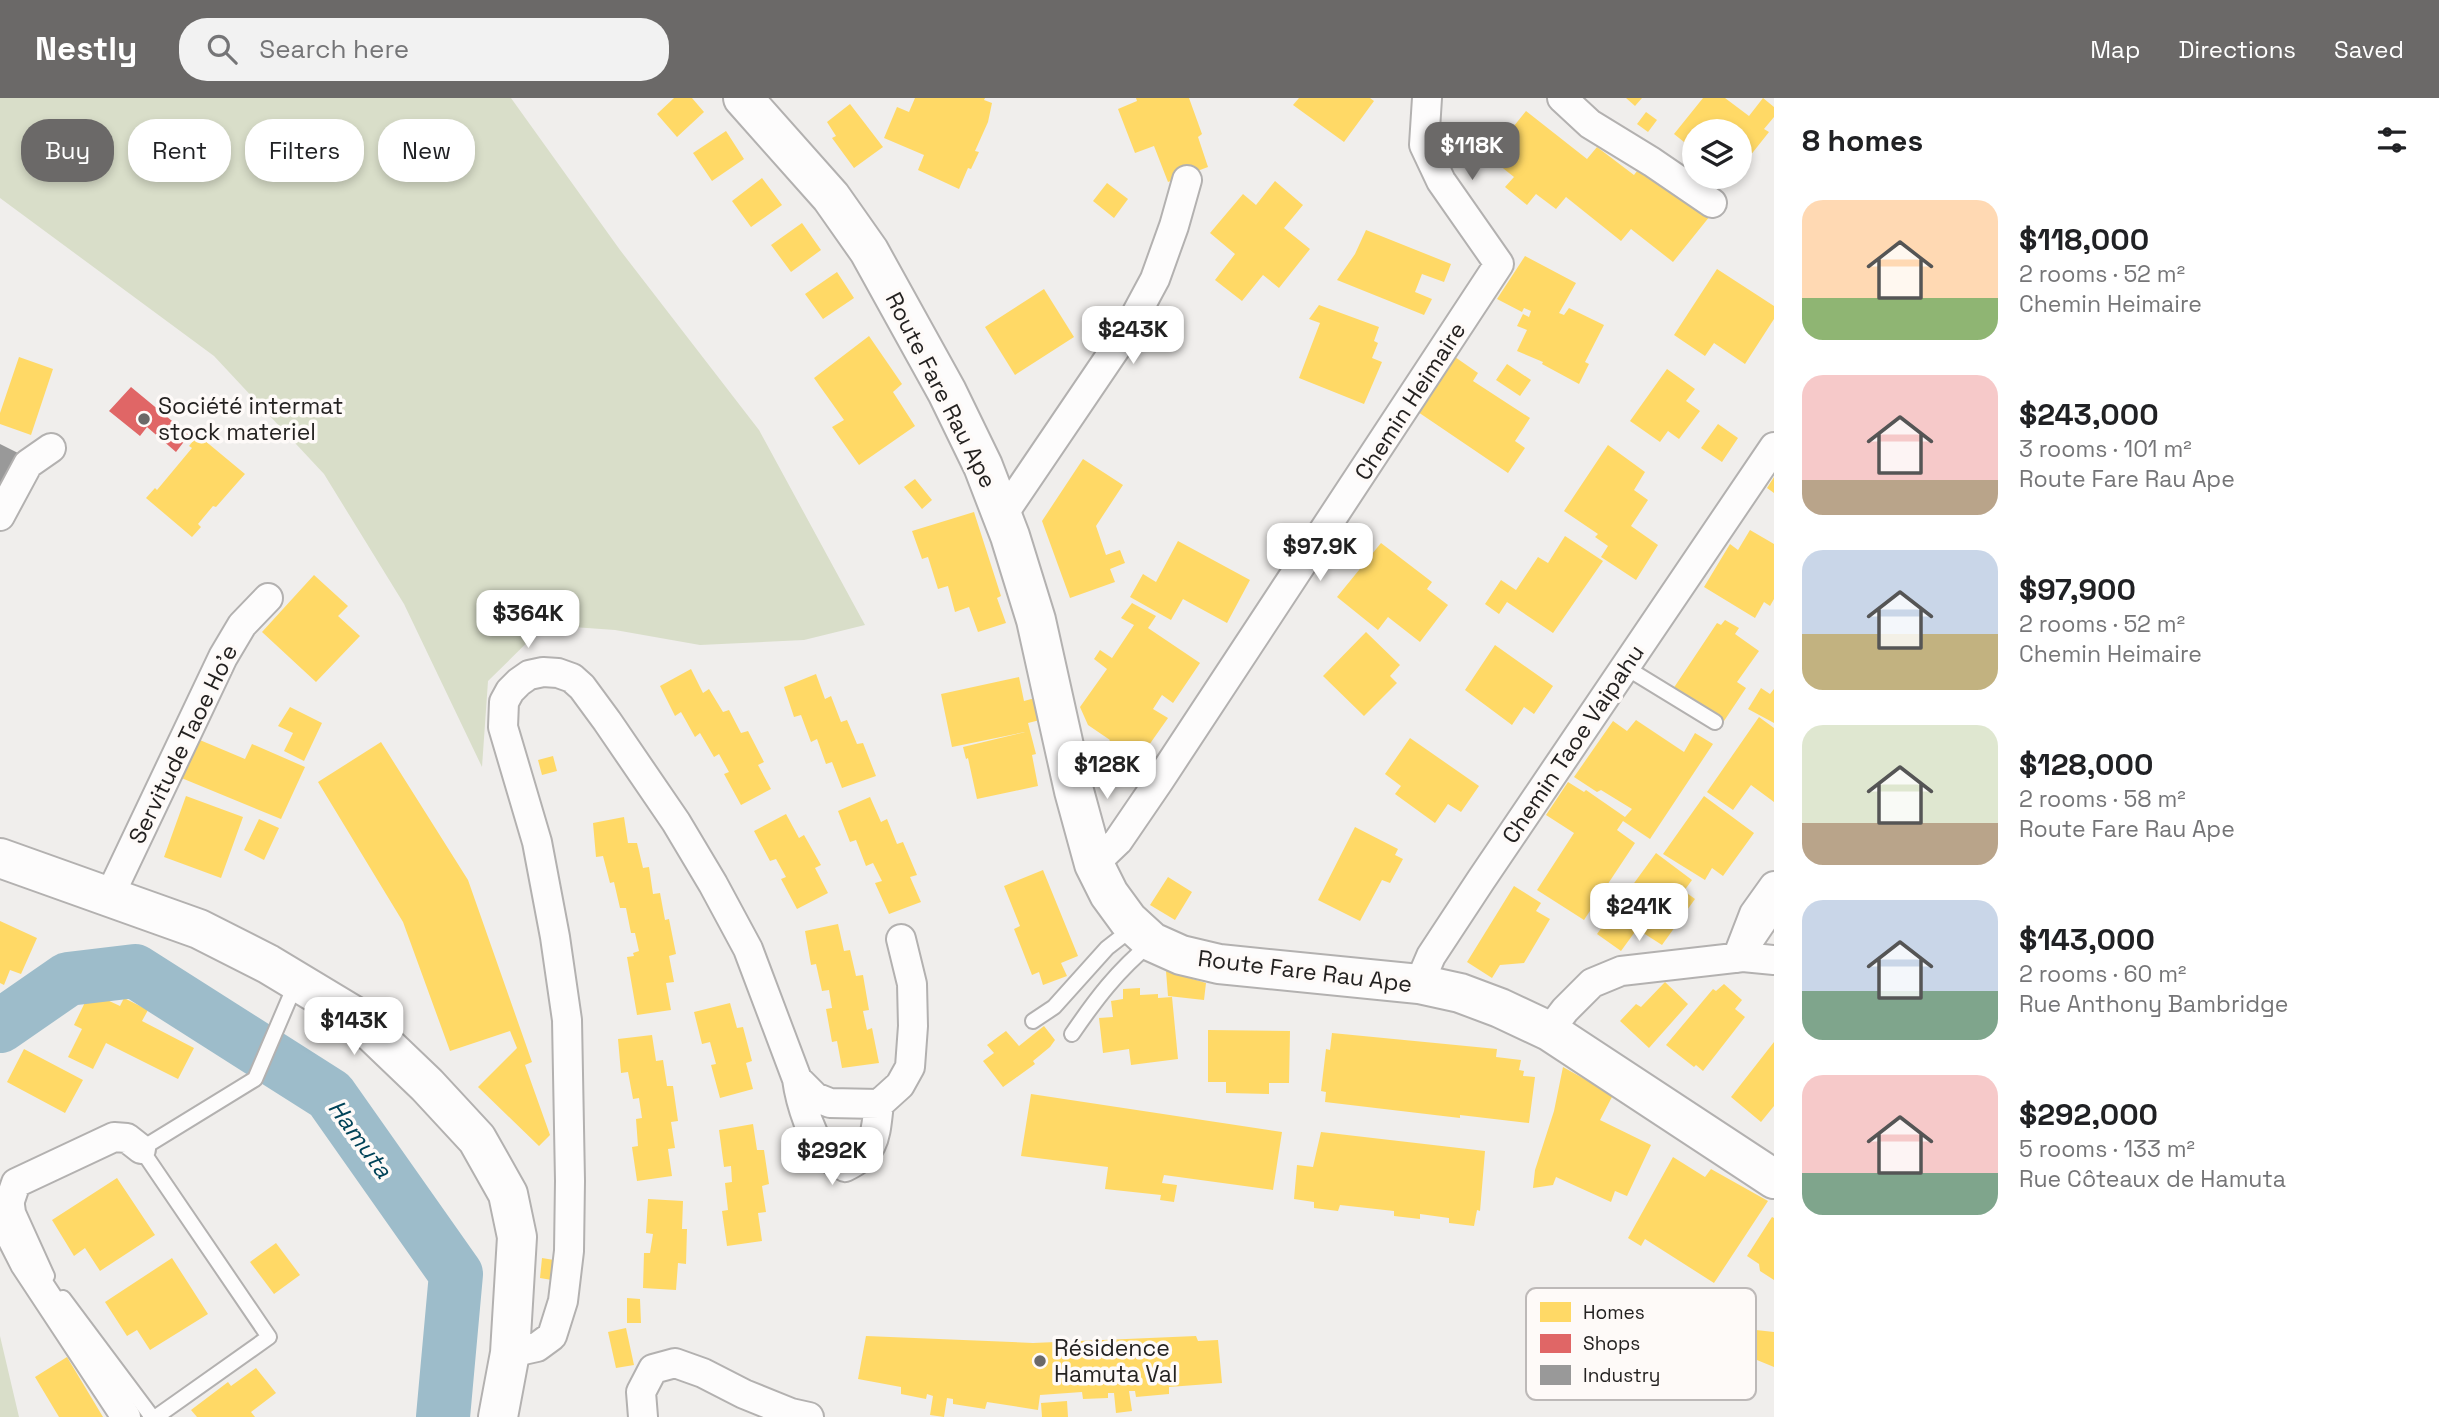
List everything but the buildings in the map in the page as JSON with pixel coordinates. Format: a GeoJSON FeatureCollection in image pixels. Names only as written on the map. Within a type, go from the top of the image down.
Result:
{"type":"FeatureCollection","features":[{"type":"Feature","properties":{"kind":"main road","name":"Route Fare Rau Ape"},"geometry":{"type":"LineString","coordinates":[[743,98],[831,197],[869,251],[947,392],[983,466],[1036,620],[1074,791],[1094,864],[1109,894],[1144,934],[1181,955],[1219,964],[1419,984],[1500,1008],[1549,1031],[1774,1179]]}},
{"type":"Feature","properties":{"kind":"main road"},"geometry":{"type":"LineString","coordinates":[[0,858],[199,929],[268,964],[356,1017],[427,1085],[477,1139],[508,1194],[517,1237],[510,1353],[499,1417]]}},
{"type":"Feature","properties":{"kind":"street","name":"Chemin Heimaire"},"geometry":{"type":"LineString","coordinates":[[1094,864],[1118,841],[1159,781],[1499,264],[1441,181],[1424,145],[1427,98]]}},
{"type":"Feature","properties":{"kind":"street"},"geometry":{"type":"LineString","coordinates":[[1562,98],[1590,124],[1712,203]]}},
{"type":"Feature","properties":{"kind":"street"},"geometry":{"type":"LineString","coordinates":[[1002,516],[1126,333],[1155,279],[1187,180]]}},
{"type":"Feature","properties":{"kind":"street","name":"Chemin Taoe Vaipahu"},"geometry":{"type":"LineString","coordinates":[[1419,984],[1438,945],[1774,447]]}},
{"type":"Feature","properties":{"kind":"street"},"geometry":{"type":"LineString","coordinates":[[0,516],[28,464],[51,448]]}},
{"type":"Feature","properties":{"kind":"street","name":"Servitude Taoe Ho'e"},"geometry":{"type":"LineString","coordinates":[[110,897],[223,657],[242,625],[268,598]]}},
{"type":"Feature","properties":{"kind":"street"},"geometry":{"type":"LineString","coordinates":[[510,1353],[537,1347],[552,1336],[563,1301],[569,1251],[570,1181],[567,1020],[537,842],[503,727],[504,702],[510,691],[529,675],[558,673],[572,678],[582,687],[607,721],[676,822],[713,884],[748,950],[797,1079],[799,1099],[819,1143],[831,1159],[845,1167],[860,1160],[870,1149],[876,1134],[880,1104],[901,1084],[909,1067],[912,984],[901,939]]}},
{"type":"Feature","properties":{"kind":"street"},"geometry":{"type":"LineString","coordinates":[[1742,958],[1754,914],[1774,886]]}},
{"type":"Feature","properties":{"kind":"street"},"geometry":{"type":"LineString","coordinates":[[1549,1031],[1592,983],[1621,971],[1742,958],[1774,960]]}},
{"type":"Feature","properties":{"kind":"street"},"geometry":{"type":"LineString","coordinates":[[797,1079],[815,1097],[830,1103],[880,1104]]}},
{"type":"Feature","properties":{"kind":"street"},"geometry":{"type":"LineString","coordinates":[[126,1417],[24,1264],[3,1221],[16,1183],[114,1137],[127,1138],[141,1149]]}},
{"type":"Feature","properties":{"kind":"street"},"geometry":{"type":"LineString","coordinates":[[643,1417],[641,1392],[653,1369],[675,1363],[703,1373],[755,1399],[809,1417]]}},
{"type":"Feature","properties":{"kind":"lane"},"geometry":{"type":"LineString","coordinates":[[1625,667],[1715,722]]}},
{"type":"Feature","properties":{"kind":"lane"},"geometry":{"type":"LineString","coordinates":[[1742,958],[1774,916]]}},
{"type":"Feature","properties":{"kind":"lane"},"geometry":{"type":"LineString","coordinates":[[1033,1021],[1054,1007],[1107,948],[1144,934]]}},
{"type":"Feature","properties":{"kind":"lane"},"geometry":{"type":"LineString","coordinates":[[1072,1034],[1125,964],[1144,934]]}},
{"type":"Feature","properties":{"kind":"lane"},"geometry":{"type":"LineString","coordinates":[[14,1190],[18,1212],[46,1275],[154,1417],[269,1337],[141,1149],[255,1079],[296,981]]}},
{"type":"Feature","properties":{"kind":"green space"},"geometry":{"type":"Polygon","coordinates":[[[0,98],[511,98],[620,250],[759,430],[865,625],[804,640],[700,645],[615,630],[545,625],[488,681],[482,767],[404,604],[324,474],[214,356],[0,198],[0,98]]]}},
{"type":"Feature","properties":{"kind":"green space"},"geometry":{"type":"Polygon","coordinates":[[[0,1336],[19,1417],[0,1417],[0,1336]]]}},
{"type":"Feature","properties":{"kind":"waterway","name":"Hamuta"},"geometry":{"type":"LineString","coordinates":[[0,1026],[68,979],[135,971],[330,1095],[456,1274],[443,1417]]}},
{"type":"Feature","properties":{"kind":"place","name":"Société intermat stock materiel"},"geometry":{"type":"Point","coordinates":[144,419]}},
{"type":"Feature","properties":{"kind":"place","name":"Résidence Hamuta Val"},"geometry":{"type":"Point","coordinates":[1040,1361]}}]}
